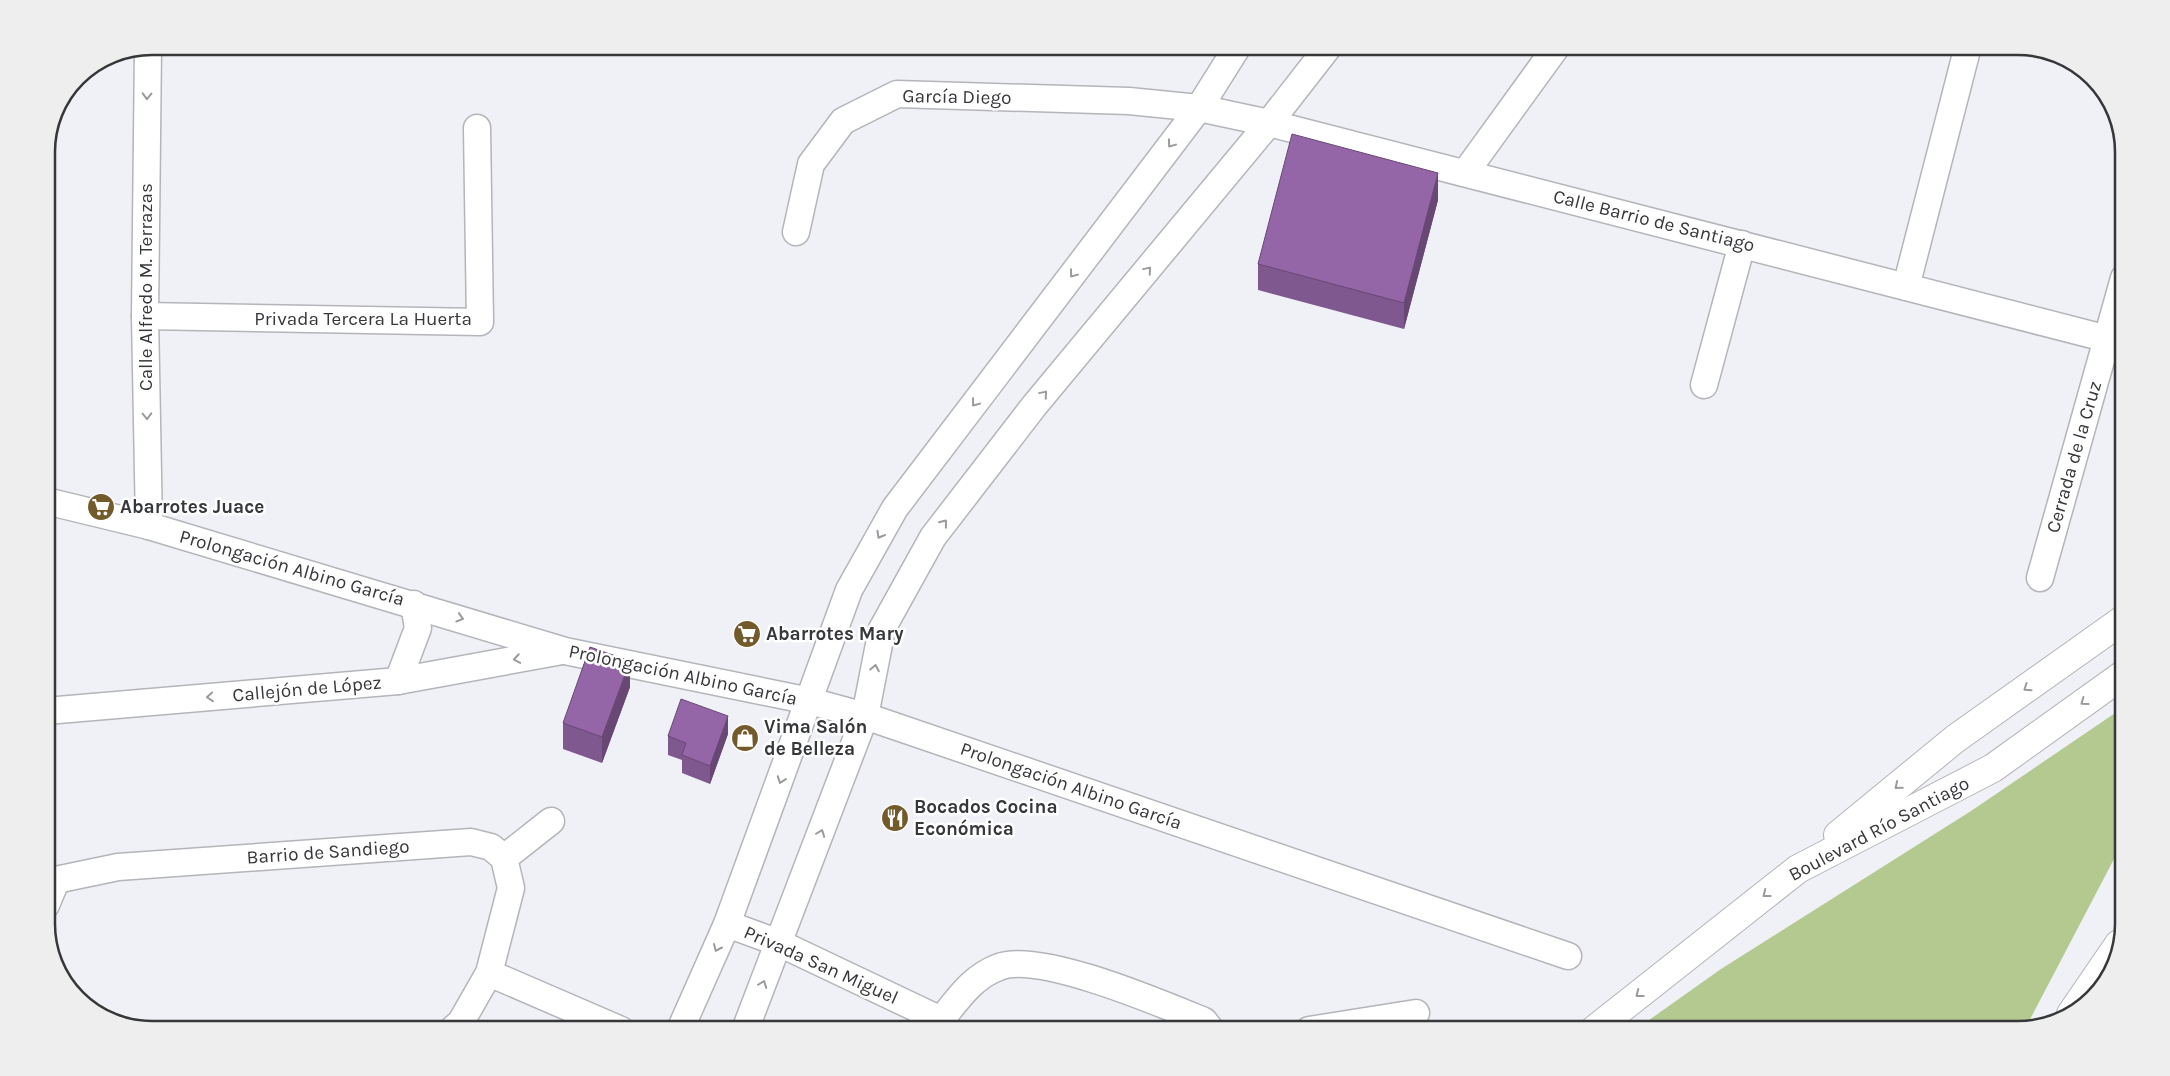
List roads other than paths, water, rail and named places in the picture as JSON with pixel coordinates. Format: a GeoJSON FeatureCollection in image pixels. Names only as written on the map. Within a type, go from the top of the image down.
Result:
{"type":"FeatureCollection","features":[{"type":"Feature","properties":{"kind":"main road"},"geometry":{"type":"LineString","coordinates":[[1798,869],[1955,739],[2115,625]]}},
{"type":"Feature","properties":{"kind":"main road","name":"Boulevard Río Santiago"},"geometry":{"type":"LineString","coordinates":[[1605,1021],[1798,869],[1993,768],[2115,680]]}},
{"type":"Feature","properties":{"kind":"main road"},"geometry":{"type":"LineString","coordinates":[[2083,996],[2108,960]]}},
{"type":"Feature","properties":{"kind":"street","name":"Calle Alfredo M. Terrazas"},"geometry":{"type":"LineString","coordinates":[[148,55],[145,316],[149,526]]}},
{"type":"Feature","properties":{"kind":"street"},"geometry":{"type":"LineString","coordinates":[[684,1021],[727,924],[849,590],[895,508],[1199,108],[1232,55]]}},
{"type":"Feature","properties":{"kind":"street"},"geometry":{"type":"LineString","coordinates":[[749,1021],[865,716],[882,629],[933,537],[1034,406],[1269,124],[1322,55]]}},
{"type":"Feature","properties":{"kind":"street"},"geometry":{"type":"LineString","coordinates":[[1465,173],[1550,55]]}},
{"type":"Feature","properties":{"kind":"street"},"geometry":{"type":"LineString","coordinates":[[1906,287],[1966,55]]}},
{"type":"Feature","properties":{"kind":"street","name":"García Diego"},"geometry":{"type":"LineString","coordinates":[[796,232],[811,164],[816,156],[843,121],[897,94],[1129,101],[1199,108]]}},
{"type":"Feature","properties":{"kind":"street","name":"Calle Barrio de Santiago"},"geometry":{"type":"LineString","coordinates":[[1199,108],[1465,173],[2108,339]]}},
{"type":"Feature","properties":{"kind":"street","name":"Privada Tercera La Huerta"},"geometry":{"type":"LineString","coordinates":[[145,316],[480,322],[477,128]]}},
{"type":"Feature","properties":{"kind":"street"},"geometry":{"type":"LineString","coordinates":[[1704,385],[1742,244]]}},
{"type":"Feature","properties":{"kind":"street","name":"Cerrada de la Cruz"},"geometry":{"type":"LineString","coordinates":[[2040,578],[2115,312]]}},
{"type":"Feature","properties":{"kind":"street","name":"Prolongación Albino García"},"geometry":{"type":"LineString","coordinates":[[55,503],[149,526],[414,604],[565,651],[810,701],[865,716],[1568,956]]}},
{"type":"Feature","properties":{"kind":"street"},"geometry":{"type":"LineString","coordinates":[[398,681],[418,628],[414,604]]}},
{"type":"Feature","properties":{"kind":"street","name":"Callejón de López"},"geometry":{"type":"LineString","coordinates":[[55,710],[398,681],[565,651]]}},
{"type":"Feature","properties":{"kind":"street"},"geometry":{"type":"LineString","coordinates":[[461,1021],[489,973],[511,888],[504,858],[551,821]]}},
{"type":"Feature","properties":{"kind":"street","name":"Barrio de Sandiego"},"geometry":{"type":"LineString","coordinates":[[55,880],[118,867],[471,842],[491,847],[504,858]]}},
{"type":"Feature","properties":{"kind":"street","name":"Privada San Miguel"},"geometry":{"type":"LineString","coordinates":[[727,924],[779,943],[932,1021]]}},
{"type":"Feature","properties":{"kind":"street","name":"Privada San Miguel"},"geometry":{"type":"LineString","coordinates":[[943,1021],[970,983],[1000,966],[1031,964],[1063,970],[1132,992],[1204,1021]]}},
{"type":"Feature","properties":{"kind":"street"},"geometry":{"type":"LineString","coordinates":[[489,973],[600,1021]]}},
{"type":"Feature","properties":{"kind":"street"},"geometry":{"type":"LineString","coordinates":[[1366,1021],[1416,1013]]}},
{"type":"Feature","properties":{"kind":"place","name":"Abarrotes Juace"},"geometry":{"type":"Point","coordinates":[101,507]}},
{"type":"Feature","properties":{"kind":"place","name":"Abarrotes Mary"},"geometry":{"type":"Point","coordinates":[747,634]}},
{"type":"Feature","properties":{"kind":"place","name":"Vima Salón de Belleza"},"geometry":{"type":"Point","coordinates":[745,738]}},
{"type":"Feature","properties":{"kind":"place","name":"Bocados Cocina Económica"},"geometry":{"type":"Point","coordinates":[895,818]}}]}
